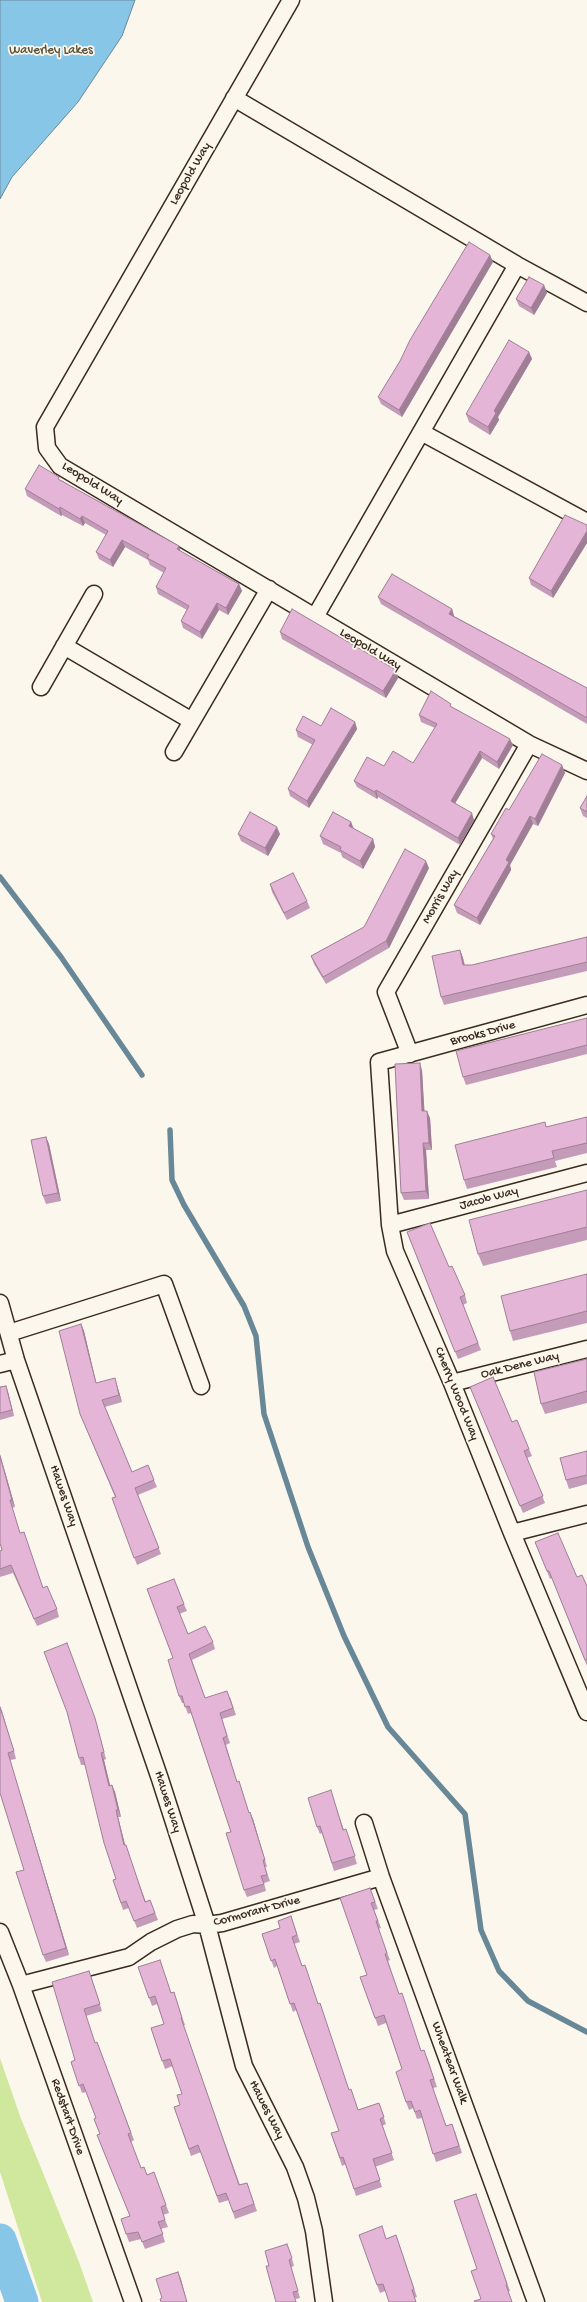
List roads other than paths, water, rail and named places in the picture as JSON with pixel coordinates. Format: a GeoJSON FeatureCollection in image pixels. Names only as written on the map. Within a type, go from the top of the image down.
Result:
{"type":"FeatureCollection","features":[{"type":"Feature","properties":{"kind":"street","name":"Leopold Way"},"geometry":{"type":"LineString","coordinates":[[291,0],[45,427],[47,448],[60,466],[530,744],[587,771]]}},
{"type":"Feature","properties":{"kind":"street"},"geometry":{"type":"LineString","coordinates":[[234,98],[517,264],[587,303]]}},
{"type":"Feature","properties":{"kind":"street"},"geometry":{"type":"LineString","coordinates":[[315,617],[517,264]]}},
{"type":"Feature","properties":{"kind":"street"},"geometry":{"type":"LineString","coordinates":[[421,432],[587,522]]}},
{"type":"Feature","properties":{"kind":"street"},"geometry":{"type":"LineString","coordinates":[[174,752],[269,589]]}},
{"type":"Feature","properties":{"kind":"street"},"geometry":{"type":"LineString","coordinates":[[41,687],[94,594]]}},
{"type":"Feature","properties":{"kind":"street"},"geometry":{"type":"LineString","coordinates":[[64,646],[192,721]]}},
{"type":"Feature","properties":{"kind":"street","name":"Morris Way"},"geometry":{"type":"LineString","coordinates":[[410,1054],[386,992],[530,744]]}},
{"type":"Feature","properties":{"kind":"street","name":"Brooks Drive"},"geometry":{"type":"LineString","coordinates":[[379,1062],[587,1006]]}},
{"type":"Feature","properties":{"kind":"street","name":"Cherry Wood Way"},"geometry":{"type":"LineString","coordinates":[[379,1062],[390,1225],[395,1251],[452,1383],[512,1533],[582,1689],[587,1712]]}},
{"type":"Feature","properties":{"kind":"street","name":"Jacob Way"},"geometry":{"type":"LineString","coordinates":[[390,1225],[587,1173]]}},
{"type":"Feature","properties":{"kind":"street"},"geometry":{"type":"LineString","coordinates":[[9,1333],[164,1284],[200,1386]]}},
{"type":"Feature","properties":{"kind":"street","name":"Hawes Way"},"geometry":{"type":"LineString","coordinates":[[0,1303],[16,1360],[157,1772],[207,1925],[244,2066],[295,2167],[306,2198],[314,2231],[324,2302]]}},
{"type":"Feature","properties":{"kind":"street","name":"Oak Dene Way"},"geometry":{"type":"LineString","coordinates":[[452,1383],[587,1349]]}},
{"type":"Feature","properties":{"kind":"street"},"geometry":{"type":"LineString","coordinates":[[0,1364],[16,1360]]}},
{"type":"Feature","properties":{"kind":"street"},"geometry":{"type":"LineString","coordinates":[[512,1533],[587,1514]]}},
{"type":"Feature","properties":{"kind":"street","name":"Wheatear Walk"},"geometry":{"type":"LineString","coordinates":[[364,1823],[381,1877],[536,2302]]}},
{"type":"Feature","properties":{"kind":"street","name":"Cormorant Drive"},"geometry":{"type":"LineString","coordinates":[[21,1985],[129,1956],[177,1929],[193,1924],[207,1925],[222,1923],[381,1877]]}},
{"type":"Feature","properties":{"kind":"street","name":"Redstart Drive"},"geometry":{"type":"LineString","coordinates":[[0,1932],[21,1985],[133,2302]]}},
{"type":"Feature","properties":{"kind":"water","name":"Waverley Lakes"},"geometry":{"type":"Polygon","coordinates":[[[0,0],[135,0],[122,36],[78,102],[12,177],[0,199],[0,0]]]}},
{"type":"Feature","properties":{"kind":"waterway"},"geometry":{"type":"LineString","coordinates":[[0,877],[61,957],[142,1075]]}},
{"type":"Feature","properties":{"kind":"waterway"},"geometry":{"type":"LineString","coordinates":[[170,1130],[172,1180],[184,1205],[244,1306],[256,1336],[264,1414],[308,1547],[344,1636],[388,1727],[465,1814],[481,1930],[499,1971],[528,2001],[587,2032]]}},
{"type":"Feature","properties":{"kind":"waterway"},"geometry":{"type":"LineString","coordinates":[[0,2240],[22,2302]]}}]}
